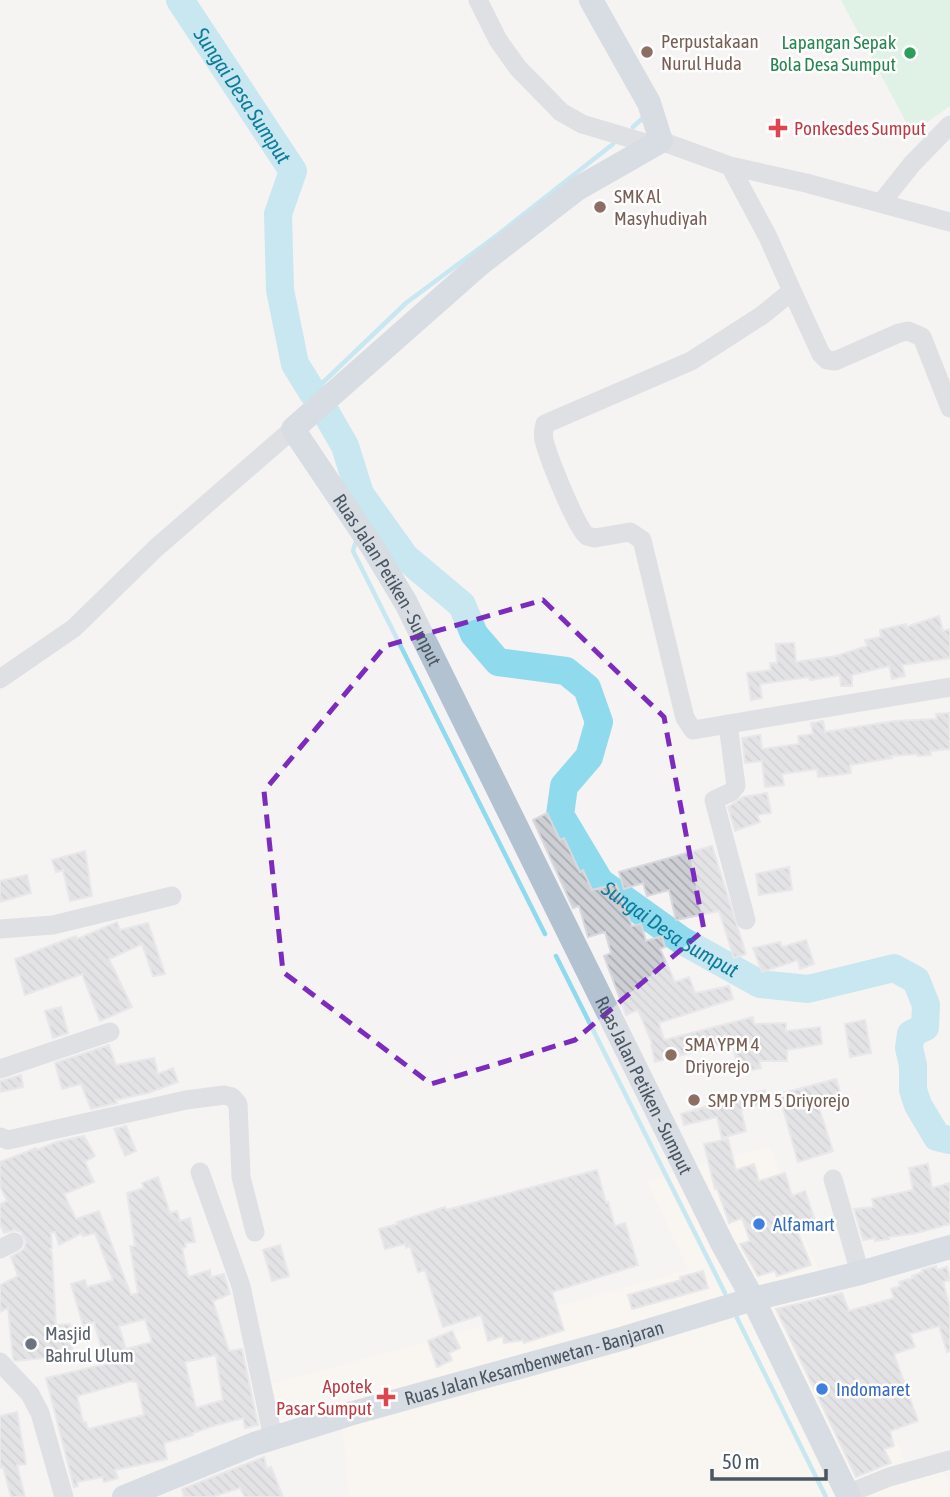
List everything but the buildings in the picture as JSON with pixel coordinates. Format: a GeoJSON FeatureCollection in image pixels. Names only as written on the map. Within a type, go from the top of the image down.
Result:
{"type":"FeatureCollection","features":[{"type":"Feature","properties":{"kind":"main road"},"geometry":{"type":"LineString","coordinates":[[293,429],[480,264],[577,189],[661,141],[649,103],[597,2]]}},
{"type":"Feature","properties":{"kind":"main road","name":"Ruas Jalan Petiken - Sumput"},"geometry":{"type":"LineString","coordinates":[[293,429],[379,557],[406,603],[848,1495]]}},
{"type":"Feature","properties":{"kind":"main road","name":"Ruas Jalan Kesambenwetan - Banjaran"},"geometry":{"type":"LineString","coordinates":[[124,1497],[273,1438],[353,1413],[621,1339],[753,1299],[860,1273],[950,1247]]}},
{"type":"Feature","properties":{"kind":"street"},"geometry":{"type":"LineString","coordinates":[[478,0],[498,40],[517,68],[561,112],[582,124],[646,144],[661,141],[730,166],[950,222]]}},
{"type":"Feature","properties":{"kind":"street"},"geometry":{"type":"LineString","coordinates":[[881,203],[912,164],[950,125]]}},
{"type":"Feature","properties":{"kind":"street"},"geometry":{"type":"LineString","coordinates":[[730,166],[768,237],[821,354],[827,360],[835,361],[908,331],[922,337],[950,408]]}},
{"type":"Feature","properties":{"kind":"street"},"geometry":{"type":"LineString","coordinates":[[792,292],[761,316],[691,361],[545,424],[543,429],[546,446],[582,532],[595,538],[630,532],[642,540],[682,706],[690,728],[696,730],[950,687]]}},
{"type":"Feature","properties":{"kind":"street"},"geometry":{"type":"LineString","coordinates":[[0,679],[74,628],[156,548],[293,429]]}},
{"type":"Feature","properties":{"kind":"street"},"geometry":{"type":"LineString","coordinates":[[728,724],[736,786],[731,792],[714,800],[746,919]]}},
{"type":"Feature","properties":{"kind":"street"},"geometry":{"type":"LineString","coordinates":[[0,929],[53,925],[172,896]]}},
{"type":"Feature","properties":{"kind":"street"},"geometry":{"type":"LineString","coordinates":[[0,1069],[110,1032]]}},
{"type":"Feature","properties":{"kind":"street"},"geometry":{"type":"LineString","coordinates":[[0,1137],[8,1140],[186,1100],[224,1095],[232,1097],[238,1104],[242,1177],[255,1232]]}},
{"type":"Feature","properties":{"kind":"street"},"geometry":{"type":"LineString","coordinates":[[200,1172],[241,1286],[273,1438]]}},
{"type":"Feature","properties":{"kind":"street"},"geometry":{"type":"LineString","coordinates":[[833,1179],[860,1273]]}},
{"type":"Feature","properties":{"kind":"street"},"geometry":{"type":"LineString","coordinates":[[0,1362],[30,1394],[40,1413],[64,1497]]}},
{"type":"Feature","properties":{"kind":"street"},"geometry":{"type":"LineString","coordinates":[[848,1495],[889,1477],[950,1460]]}},
{"type":"Feature","properties":{"kind":"highlighted area"},"geometry":{"type":"Polygon","coordinates":[[[543,600],[664,717],[704,930],[575,1040],[431,1084],[283,972],[264,791],[385,646],[543,600]]]}},
{"type":"Feature","properties":{"kind":"shaded area"},"geometry":{"type":"Polygon","coordinates":[[[770,1146],[803,1235],[910,1472],[938,1463],[950,1485],[950,1497],[349,1497],[342,1425],[280,1449],[271,1384],[688,1270],[647,1181],[770,1146]]]}},
{"type":"Feature","properties":{"kind":"green space","name":"Lapangan Sepak Bola Desa Sumput"},"geometry":{"type":"Polygon","coordinates":[[[841,0],[950,0],[950,106],[912,133],[841,0]]]}},
{"type":"Feature","properties":{"kind":"waterway","name":"Sungai Desa Sumput"},"geometry":{"type":"LineString","coordinates":[[180,0],[293,171],[278,214],[280,290],[295,364],[313,393]]}},
{"type":"Feature","properties":{"kind":"waterway"},"geometry":{"type":"LineString","coordinates":[[633,127],[645,116]]}},
{"type":"Feature","properties":{"kind":"waterway"},"geometry":{"type":"LineString","coordinates":[[313,392],[406,303],[613,144]]}},
{"type":"Feature","properties":{"kind":"waterway","name":"Sungai Desa Sumput"},"geometry":{"type":"LineString","coordinates":[[326,413],[345,446],[360,494],[405,557],[462,605],[474,634],[498,662],[566,671],[587,688],[599,722],[589,757],[564,786],[560,815],[600,882],[681,940],[760,984],[808,989],[894,968],[916,980],[926,1005],[925,1027],[911,1034],[909,1048],[913,1065],[913,1090],[918,1105],[937,1137],[950,1140]]}},
{"type":"Feature","properties":{"kind":"waterway","name":"Sungai Desa Sumput"},"geometry":{"type":"LineString","coordinates":[[365,514],[368,505]]}},
{"type":"Feature","properties":{"kind":"waterway"},"geometry":{"type":"LineString","coordinates":[[355,544],[353,551],[545,934]]}},
{"type":"Feature","properties":{"kind":"waterway"},"geometry":{"type":"LineString","coordinates":[[556,956],[725,1293]]}},
{"type":"Feature","properties":{"kind":"waterway"},"geometry":{"type":"LineString","coordinates":[[737,1318],[826,1497]]}},
{"type":"Feature","properties":{"kind":"place","name":"Perpustakaan Nurul Huda"},"geometry":{"type":"Point","coordinates":[647,52]}},
{"type":"Feature","properties":{"kind":"place","name":"Lapangan Sepak Bola Desa Sumput"},"geometry":{"type":"Point","coordinates":[910,53]}},
{"type":"Feature","properties":{"kind":"place","name":"Ponkesdes Sumput"},"geometry":{"type":"Point","coordinates":[778,128]}},
{"type":"Feature","properties":{"kind":"place","name":"SMK Al Masyhudiyah"},"geometry":{"type":"Point","coordinates":[600,207]}},
{"type":"Feature","properties":{"kind":"place","name":"SMA YPM 4 Driyorejo"},"geometry":{"type":"Point","coordinates":[671,1055]}},
{"type":"Feature","properties":{"kind":"place","name":"SMP YPM 5 Driyorejo"},"geometry":{"type":"Point","coordinates":[694,1100]}},
{"type":"Feature","properties":{"kind":"place","name":"Alfamart"},"geometry":{"type":"Point","coordinates":[759,1224]}},
{"type":"Feature","properties":{"kind":"place","name":"Masjid Bahrul Ulum"},"geometry":{"type":"Point","coordinates":[31,1344]}},
{"type":"Feature","properties":{"kind":"place","name":"Indomaret"},"geometry":{"type":"Point","coordinates":[822,1389]}},
{"type":"Feature","properties":{"kind":"place","name":"Apotek Pasar Sumput"},"geometry":{"type":"Point","coordinates":[386,1397]}}]}
